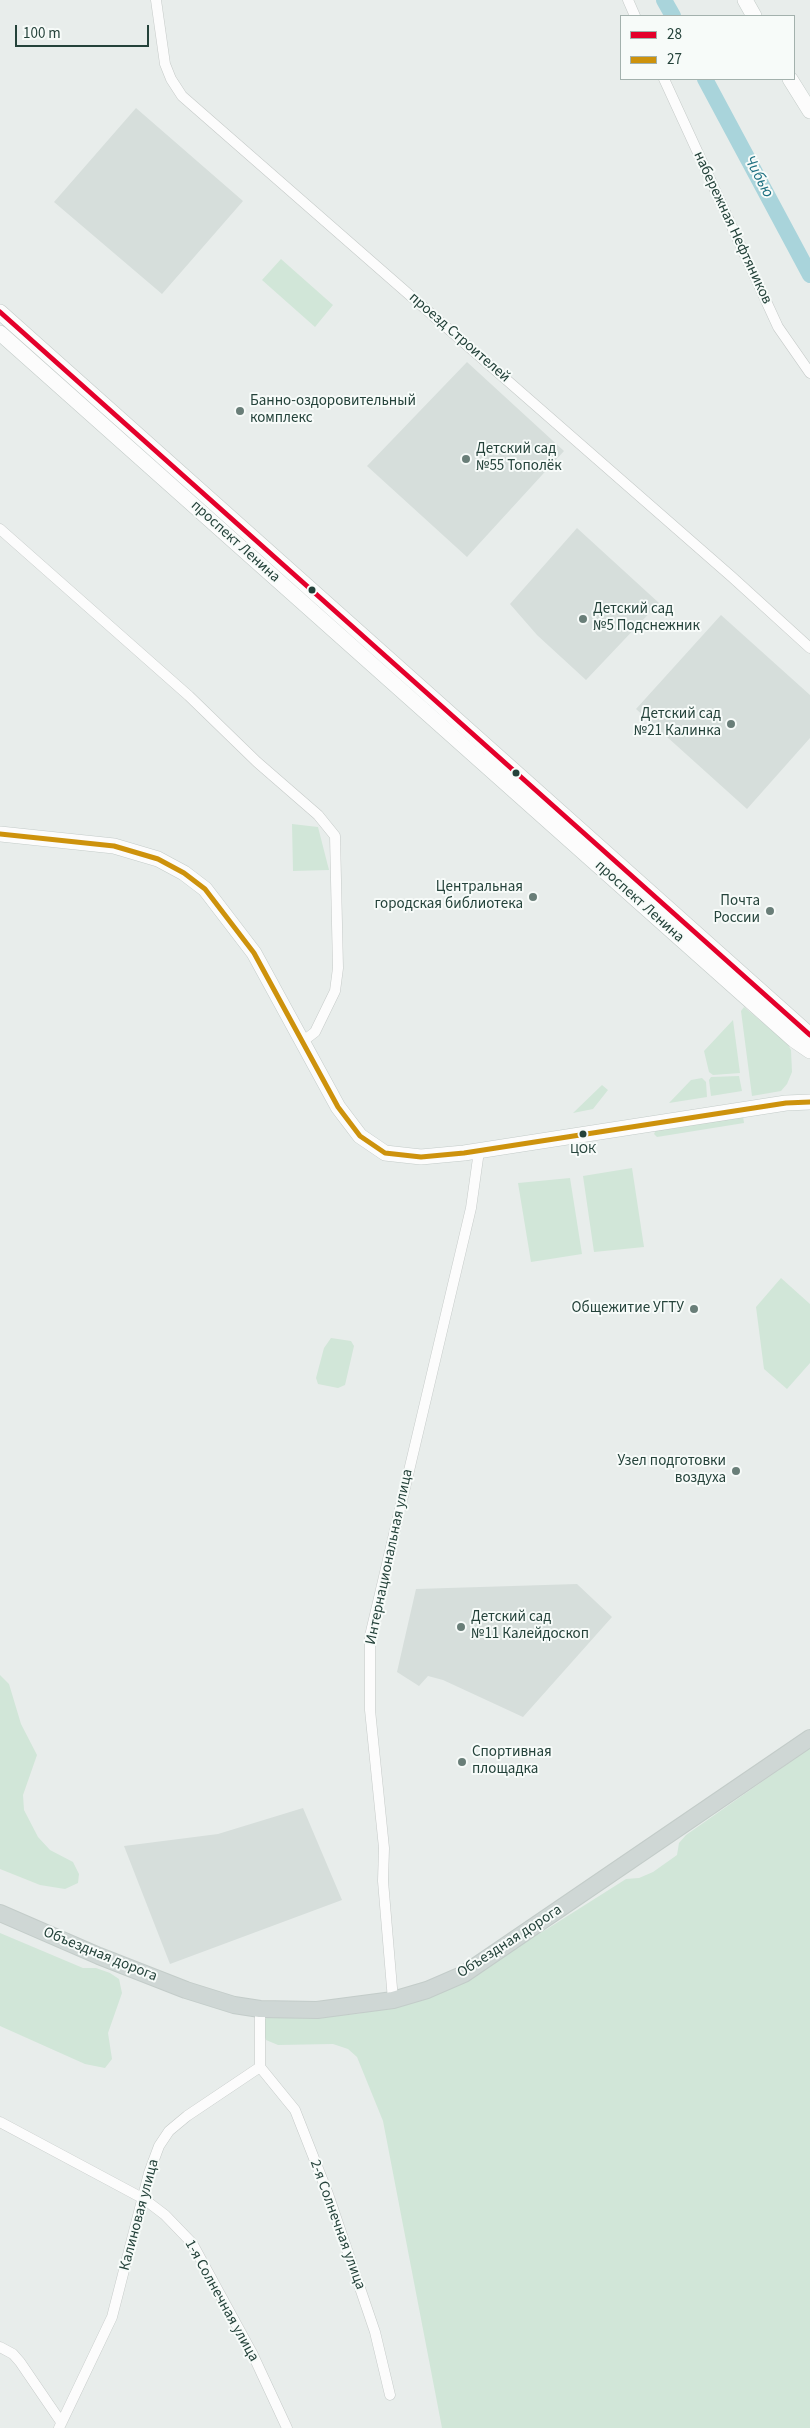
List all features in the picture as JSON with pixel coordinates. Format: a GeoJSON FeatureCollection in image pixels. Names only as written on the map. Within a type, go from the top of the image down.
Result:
{"type":"FeatureCollection","features":[{"type":"Feature","properties":{"kind":"main road"},"geometry":{"type":"LineString","coordinates":[[745,0],[753,15]]}},
{"type":"Feature","properties":{"kind":"main road"},"geometry":{"type":"LineString","coordinates":[[791,80],[810,112]]}},
{"type":"Feature","properties":{"kind":"main road","name":"проспект Ленина"},"geometry":{"type":"LineString","coordinates":[[0,312],[810,1035]]}},
{"type":"Feature","properties":{"kind":"main road","name":"проспект Ленина"},"geometry":{"type":"LineString","coordinates":[[0,333],[794,1040],[810,1051]]}},
{"type":"Feature","properties":{"kind":"main road"},"geometry":{"type":"LineString","coordinates":[[469,751],[480,739]]}},
{"type":"Feature","properties":{"kind":"main road"},"geometry":{"type":"LineString","coordinates":[[0,834],[114,846],[158,860],[184,873],[205,889],[254,953],[338,1107],[360,1136],[385,1153],[421,1157],[479,1151],[786,1103],[810,1102]]}},
{"type":"Feature","properties":{"kind":"main road"},"geometry":{"type":"LineString","coordinates":[[786,1103],[810,1089]]}},
{"type":"Feature","properties":{"kind":"main road","name":"Объездная дорога"},"geometry":{"type":"LineString","coordinates":[[0,1913],[99,1956],[186,1990],[234,2005],[260,2009],[318,2010],[393,2000],[427,1990],[464,1974],[810,1738]]}},
{"type":"Feature","properties":{"kind":"street","name":"проезд Строителей"},"geometry":{"type":"LineString","coordinates":[[156,0],[165,64],[170,79],[182,96],[725,571],[810,648]]}},
{"type":"Feature","properties":{"kind":"street"},"geometry":{"type":"LineString","coordinates":[[628,0],[635,15]]}},
{"type":"Feature","properties":{"kind":"street","name":"набережная Нефтяников"},"geometry":{"type":"LineString","coordinates":[[664,80],[778,327],[810,372]]}},
{"type":"Feature","properties":{"kind":"street"},"geometry":{"type":"LineString","coordinates":[[0,529],[189,696],[257,762],[318,815],[335,836],[338,968],[335,991],[315,1032],[302,1042]]}},
{"type":"Feature","properties":{"kind":"street","name":"Интернациональная улица"},"geometry":{"type":"LineString","coordinates":[[393,2000],[383,1881],[384,1848],[370,1710],[370,1636],[471,1208],[479,1151]]}},
{"type":"Feature","properties":{"kind":"street"},"geometry":{"type":"LineString","coordinates":[[260,2009],[260,2067]]}},
{"type":"Feature","properties":{"kind":"street","name":"Калиновая улица"},"geometry":{"type":"LineString","coordinates":[[60,2425],[112,2316],[144,2199],[149,2173],[159,2146],[169,2131],[186,2116],[260,2067]]}},
{"type":"Feature","properties":{"kind":"street","name":"2-я Солнечная улица"},"geometry":{"type":"LineString","coordinates":[[260,2067],[295,2110],[328,2194],[375,2332],[390,2395]]}},
{"type":"Feature","properties":{"kind":"street","name":"1-я Солнечная улица"},"geometry":{"type":"LineString","coordinates":[[0,2122],[144,2199],[165,2215],[192,2243],[252,2355],[287,2428]]}},
{"type":"Feature","properties":{"kind":"street"},"geometry":{"type":"LineString","coordinates":[[0,2347],[13,2354],[20,2362],[60,2425]]}},
{"type":"Feature","properties":{"kind":"shaded area"},"geometry":{"type":"Polygon","coordinates":[[[136,108],[243,201],[162,294],[54,202],[136,108]]]}},
{"type":"Feature","properties":{"kind":"shaded area","name":"Детский сад №55 Тополёк"},"geometry":{"type":"Polygon","coordinates":[[[467,362],[564,451],[467,557],[367,466],[467,362]]]}},
{"type":"Feature","properties":{"kind":"shaded area","name":"Детский сад №5 Подснежник"},"geometry":{"type":"Polygon","coordinates":[[[577,528],[659,603],[586,680],[537,635],[510,604],[577,528]]]}},
{"type":"Feature","properties":{"kind":"shaded area","name":"Детский сад №21 Калинка"},"geometry":{"type":"Polygon","coordinates":[[[721,615],[810,695],[810,738],[747,809],[636,709],[721,615]]]}},
{"type":"Feature","properties":{"kind":"shaded area"},"geometry":{"type":"Polygon","coordinates":[[[577,1584],[612,1617],[523,1717],[443,1680],[428,1676],[419,1686],[397,1672],[416,1589],[577,1584]]]}},
{"type":"Feature","properties":{"kind":"shaded area"},"geometry":{"type":"Polygon","coordinates":[[[303,1808],[342,1900],[170,1964],[124,1846],[218,1834],[303,1808]]]}},
{"type":"Feature","properties":{"kind":"green space"},"geometry":{"type":"Polygon","coordinates":[[[281,259],[333,305],[315,327],[262,280],[281,259]]]}},
{"type":"Feature","properties":{"kind":"green space"},"geometry":{"type":"Polygon","coordinates":[[[292,824],[318,827],[329,870],[293,871],[292,824]]]}},
{"type":"Feature","properties":{"kind":"green space"},"geometry":{"type":"Polygon","coordinates":[[[744,1007],[787,1043],[791,1050],[792,1072],[787,1084],[781,1091],[752,1096],[741,1011],[744,1007]]]}},
{"type":"Feature","properties":{"kind":"green space"},"geometry":{"type":"Polygon","coordinates":[[[733,1020],[740,1073],[713,1075],[709,1072],[704,1051],[733,1020]]]}},
{"type":"Feature","properties":{"kind":"green space"},"geometry":{"type":"Polygon","coordinates":[[[739,1076],[742,1091],[711,1096],[709,1080],[711,1077],[739,1076]]]}},
{"type":"Feature","properties":{"kind":"green space"},"geometry":{"type":"Polygon","coordinates":[[[702,1078],[706,1082],[707,1097],[669,1103],[691,1080],[702,1078]]]}},
{"type":"Feature","properties":{"kind":"green space"},"geometry":{"type":"Polygon","coordinates":[[[602,1085],[608,1090],[593,1109],[573,1113],[602,1085]]]}},
{"type":"Feature","properties":{"kind":"green space"},"geometry":{"type":"Polygon","coordinates":[[[743,1116],[744,1123],[657,1137],[654,1134],[656,1130],[743,1116]]]}},
{"type":"Feature","properties":{"kind":"green space"},"geometry":{"type":"Polygon","coordinates":[[[632,1168],[644,1247],[594,1252],[583,1176],[632,1168]]]}},
{"type":"Feature","properties":{"kind":"green space"},"geometry":{"type":"Polygon","coordinates":[[[570,1178],[582,1254],[531,1262],[518,1183],[570,1178]]]}},
{"type":"Feature","properties":{"kind":"green space"},"geometry":{"type":"Polygon","coordinates":[[[781,1278],[810,1304],[810,1363],[787,1389],[764,1369],[756,1307],[781,1278]]]}},
{"type":"Feature","properties":{"kind":"green space"},"geometry":{"type":"Polygon","coordinates":[[[331,1338],[351,1341],[354,1346],[345,1385],[338,1388],[318,1384],[316,1378],[324,1348],[331,1338]]]}},
{"type":"Feature","properties":{"kind":"green space"},"geometry":{"type":"Polygon","coordinates":[[[0,1675],[9,1684],[21,1724],[37,1755],[23,1795],[24,1810],[38,1837],[50,1850],[73,1862],[79,1874],[78,1883],[65,1889],[40,1885],[0,1869],[0,1675]]]}},
{"type":"Feature","properties":{"kind":"green space"},"geometry":{"type":"Polygon","coordinates":[[[810,1748],[810,2428],[442,2428],[383,2121],[357,2057],[348,2049],[333,2044],[278,2045],[266,2040],[263,2032],[264,2020],[269,2016],[356,2014],[402,2005],[472,1973],[547,1929],[626,1879],[639,1878],[653,1872],[677,1855],[679,1843],[686,1835],[810,1748]]]}},
{"type":"Feature","properties":{"kind":"green space"},"geometry":{"type":"Polygon","coordinates":[[[0,1933],[83,1968],[96,1968],[110,1973],[119,1979],[122,1993],[108,2033],[112,2059],[105,2068],[85,2064],[0,2026],[0,1933]]]}},
{"type":"Feature","properties":{"kind":"waterway","name":"Чибью"},"geometry":{"type":"LineString","coordinates":[[664,0],[672,15]]}},
{"type":"Feature","properties":{"kind":"waterway","name":"Чибью"},"geometry":{"type":"LineString","coordinates":[[706,80],[810,275]]}},
{"type":"Feature","properties":{"kind":"transit line","name":"28"},"geometry":{"type":"LineString","coordinates":[[0,312],[810,1035]]}},
{"type":"Feature","properties":{"kind":"transit line","name":"27"},"geometry":{"type":"LineString","coordinates":[[0,834],[114,846],[158,859],[184,873],[205,889],[254,953],[338,1107],[360,1136],[385,1153],[421,1157],[464,1153],[786,1103],[810,1102]]}},
{"type":"Feature","properties":{"kind":"place","name":"Банно-оздоровительный комплекс"},"geometry":{"type":"Point","coordinates":[240,411]}},
{"type":"Feature","properties":{"kind":"place","name":"Детский сад №55 Тополёк"},"geometry":{"type":"Point","coordinates":[466,459]}},
{"type":"Feature","properties":{"kind":"place","name":"Детский сад №5 Подснежник"},"geometry":{"type":"Point","coordinates":[583,619]}},
{"type":"Feature","properties":{"kind":"place","name":"Детский сад №21 Калинка"},"geometry":{"type":"Point","coordinates":[731,724]}},
{"type":"Feature","properties":{"kind":"place","name":"Центральная городская библиотека"},"geometry":{"type":"Point","coordinates":[533,897]}},
{"type":"Feature","properties":{"kind":"place","name":"Почта России"},"geometry":{"type":"Point","coordinates":[770,911]}},
{"type":"Feature","properties":{"kind":"place","name":"ЦОК"},"geometry":{"type":"Point","coordinates":[583,1134]}},
{"type":"Feature","properties":{"kind":"place","name":"Общежитие УГТУ"},"geometry":{"type":"Point","coordinates":[694,1309]}},
{"type":"Feature","properties":{"kind":"place","name":"Узел подготовки воздуха"},"geometry":{"type":"Point","coordinates":[736,1471]}},
{"type":"Feature","properties":{"kind":"place","name":"Детский сад №11 Калейдоскоп"},"geometry":{"type":"Point","coordinates":[461,1627]}},
{"type":"Feature","properties":{"kind":"place","name":"Спортивная площадка"},"geometry":{"type":"Point","coordinates":[462,1762]}}]}
